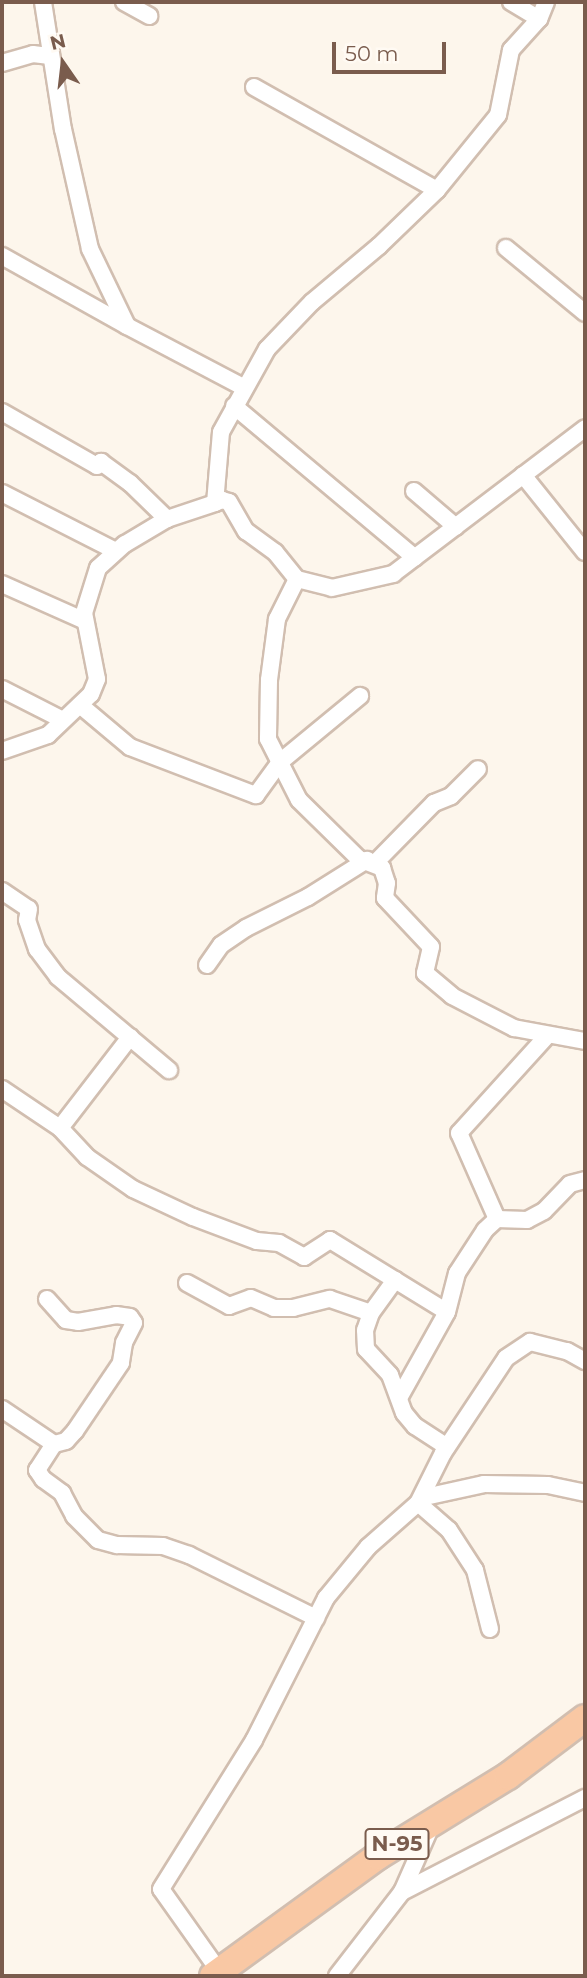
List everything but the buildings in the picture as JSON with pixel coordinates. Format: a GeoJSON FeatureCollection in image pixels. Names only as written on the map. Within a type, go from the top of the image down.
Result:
{"type":"FeatureCollection","features":[{"type":"Feature","properties":{"kind":"highway","name":"N-95"},"geometry":{"type":"LineString","coordinates":[[216,1974],[378,1856],[508,1776],[585,1718]]}},
{"type":"Feature","properties":{"kind":"street"},"geometry":{"type":"LineString","coordinates":[[43,2],[50,55],[90,249],[127,326]]}},
{"type":"Feature","properties":{"kind":"street"},"geometry":{"type":"LineString","coordinates":[[124,2],[149,16]]}},
{"type":"Feature","properties":{"kind":"street"},"geometry":{"type":"LineString","coordinates":[[512,2],[539,19]]}},
{"type":"Feature","properties":{"kind":"street"},"geometry":{"type":"LineString","coordinates":[[215,503],[221,432],[267,349],[312,302],[379,246],[436,190],[498,115],[511,50],[539,19],[547,2]]}},
{"type":"Feature","properties":{"kind":"street"},"geometry":{"type":"LineString","coordinates":[[2,63],[33,54],[50,55]]}},
{"type":"Feature","properties":{"kind":"street"},"geometry":{"type":"LineString","coordinates":[[254,87],[436,190]]}},
{"type":"Feature","properties":{"kind":"street"},"geometry":{"type":"LineString","coordinates":[[506,248],[585,313]]}},
{"type":"Feature","properties":{"kind":"street"},"geometry":{"type":"LineString","coordinates":[[2,257],[245,388]]}},
{"type":"Feature","properties":{"kind":"street"},"geometry":{"type":"LineString","coordinates":[[234,406],[415,558]]}},
{"type":"Feature","properties":{"kind":"street"},"geometry":{"type":"LineString","coordinates":[[2,412],[97,466],[101,463],[130,483],[167,519]]}},
{"type":"Feature","properties":{"kind":"street"},"geometry":{"type":"LineString","coordinates":[[2,751],[48,735],[92,694],[97,679],[84,613],[98,568],[116,551],[167,519],[222,500],[229,502],[246,531],[275,552],[297,579],[332,587],[393,574],[585,428]]}},
{"type":"Feature","properties":{"kind":"street"},"geometry":{"type":"LineString","coordinates":[[523,475],[585,552]]}},
{"type":"Feature","properties":{"kind":"street"},"geometry":{"type":"LineString","coordinates":[[414,491],[456,527]]}},
{"type":"Feature","properties":{"kind":"street"},"geometry":{"type":"LineString","coordinates":[[2,493],[116,551]]}},
{"type":"Feature","properties":{"kind":"street"},"geometry":{"type":"LineString","coordinates":[[297,579],[277,619],[269,680],[268,739],[299,800],[351,852],[385,874],[385,898],[431,947],[425,973],[452,996],[514,1028],[585,1041]]}},
{"type":"Feature","properties":{"kind":"street"},"geometry":{"type":"LineString","coordinates":[[2,584],[85,621]]}},
{"type":"Feature","properties":{"kind":"street"},"geometry":{"type":"LineString","coordinates":[[2,689],[63,720]]}},
{"type":"Feature","properties":{"kind":"street"},"geometry":{"type":"LineString","coordinates":[[80,705],[130,747],[256,795],[280,762],[359,696]]}},
{"type":"Feature","properties":{"kind":"street"},"geometry":{"type":"LineString","coordinates":[[207,965],[221,945],[246,928],[370,862],[434,803],[451,796],[478,769]]}},
{"type":"Feature","properties":{"kind":"street"},"geometry":{"type":"LineString","coordinates":[[2,891],[29,909],[27,920],[37,949],[58,977],[169,1070]]}},
{"type":"Feature","properties":{"kind":"street"},"geometry":{"type":"LineString","coordinates":[[497,1219],[459,1133],[547,1036]]}},
{"type":"Feature","properties":{"kind":"street"},"geometry":{"type":"LineString","coordinates":[[60,1128],[130,1037]]}},
{"type":"Feature","properties":{"kind":"street"},"geometry":{"type":"LineString","coordinates":[[2,1089],[60,1128],[96,1164],[133,1189],[193,1217],[257,1241],[279,1243],[304,1257],[330,1240],[447,1312]]}},
{"type":"Feature","properties":{"kind":"street"},"geometry":{"type":"LineString","coordinates":[[399,1398],[447,1312],[457,1273],[485,1230],[497,1219],[527,1220],[544,1211],[570,1184],[585,1180]]}},
{"type":"Feature","properties":{"kind":"street"},"geometry":{"type":"LineString","coordinates":[[394,1280],[371,1313],[365,1330],[366,1349],[390,1375],[404,1413],[415,1426],[447,1447]]}},
{"type":"Feature","properties":{"kind":"street"},"geometry":{"type":"LineString","coordinates":[[187,1283],[229,1306],[251,1298],[274,1308],[293,1308],[330,1299],[371,1313]]}},
{"type":"Feature","properties":{"kind":"street"},"geometry":{"type":"LineString","coordinates":[[47,1299],[66,1320],[78,1322],[116,1315],[130,1317],[134,1323],[124,1343],[121,1363],[75,1431],[66,1441],[54,1444],[37,1470],[43,1479],[62,1493],[74,1516],[98,1539],[117,1545],[163,1546],[189,1555],[316,1618]]}},
{"type":"Feature","properties":{"kind":"street"},"geometry":{"type":"LineString","coordinates":[[418,1503],[447,1447],[506,1358],[530,1342],[566,1351],[585,1361]]}},
{"type":"Feature","properties":{"kind":"street"},"geometry":{"type":"LineString","coordinates":[[2,1409],[54,1444]]}},
{"type":"Feature","properties":{"kind":"street"},"geometry":{"type":"LineString","coordinates":[[216,1974],[161,1889],[254,1740],[326,1598],[368,1547],[425,1497],[484,1484],[548,1485],[585,1493]]}},
{"type":"Feature","properties":{"kind":"street"},"geometry":{"type":"LineString","coordinates":[[418,1503],[449,1530],[475,1570],[490,1629]]}},
{"type":"Feature","properties":{"kind":"street"},"geometry":{"type":"LineString","coordinates":[[402,1892],[585,1798]]}},
{"type":"Feature","properties":{"kind":"street"},"geometry":{"type":"LineString","coordinates":[[337,1976],[402,1892],[433,1822]]}}]}
